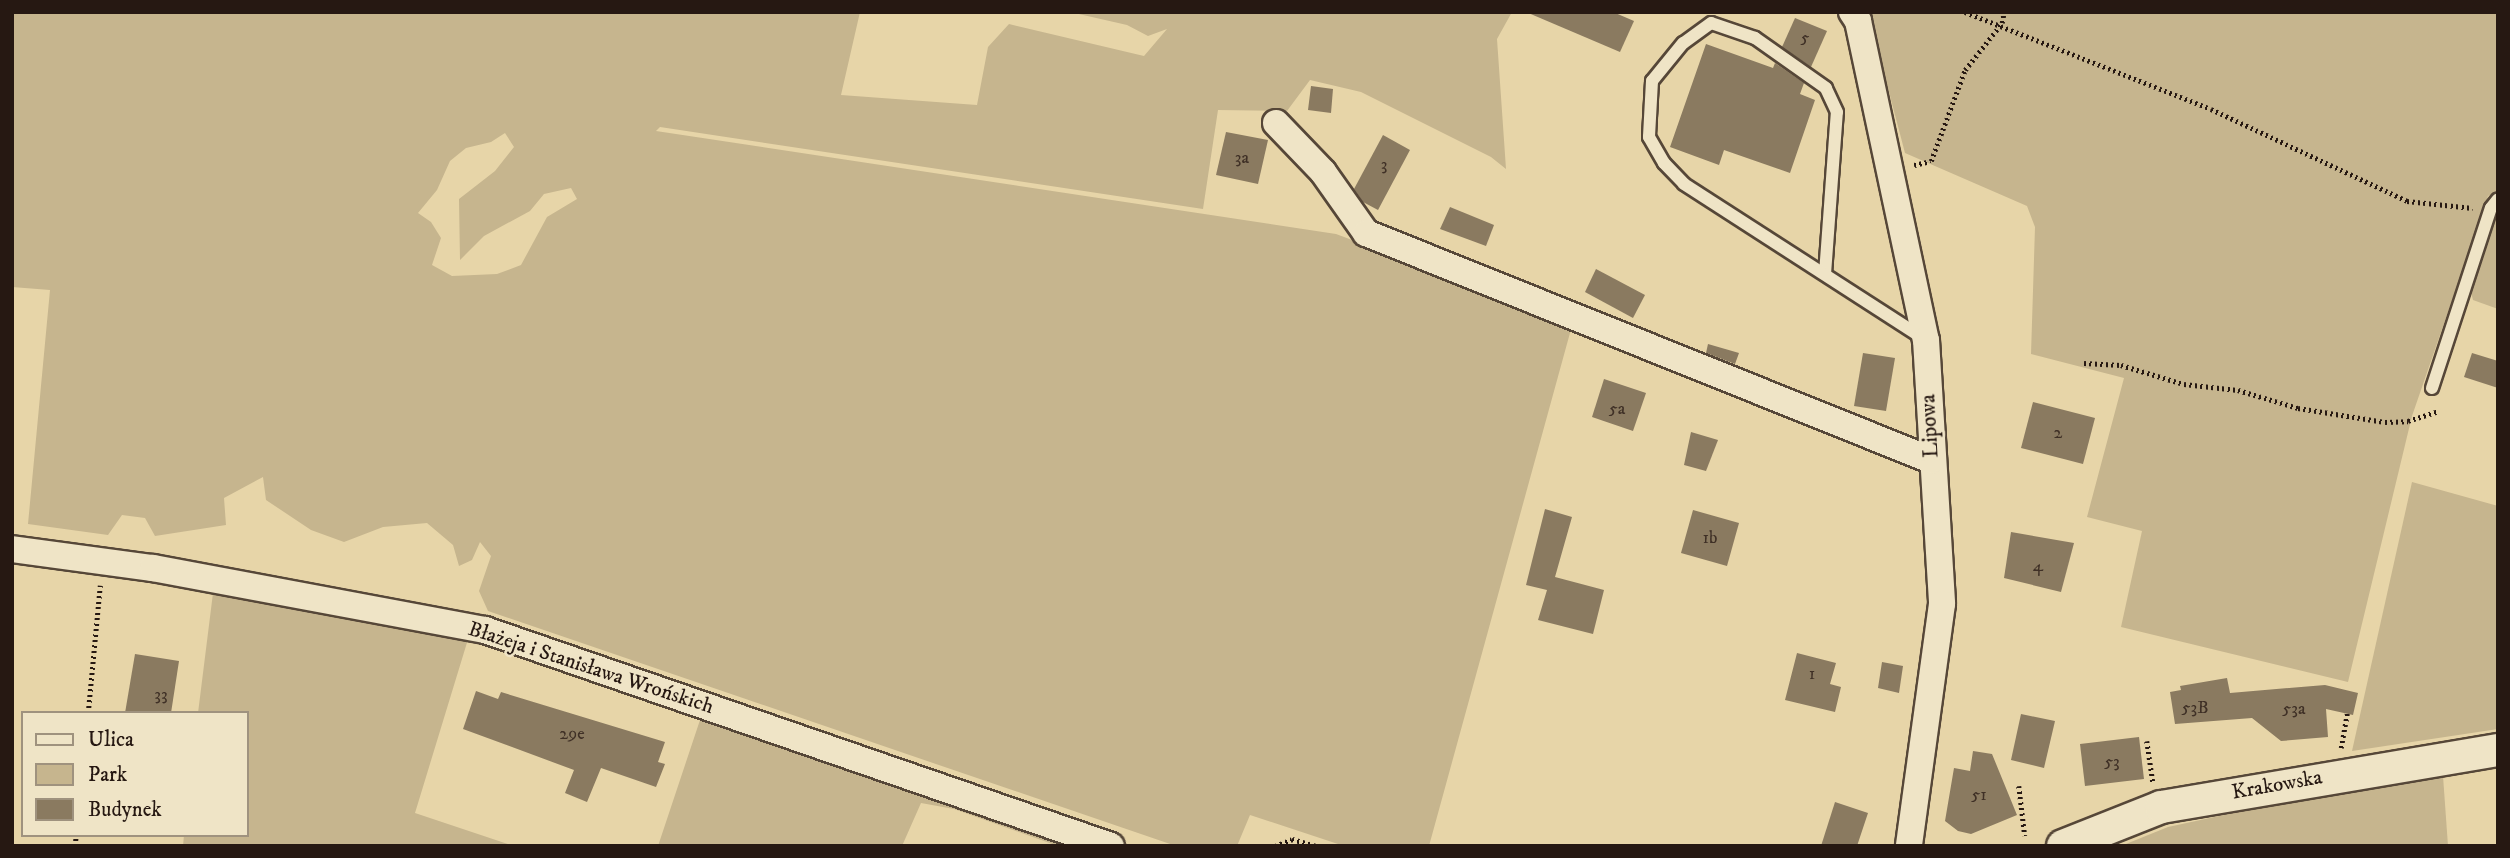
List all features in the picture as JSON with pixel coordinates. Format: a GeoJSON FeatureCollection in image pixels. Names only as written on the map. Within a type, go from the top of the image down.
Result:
{"type":"FeatureCollection","features":[{"type":"Feature","properties":{"kind":"street","name":"Lipowa"},"geometry":{"type":"LineString","coordinates":[[1852,12],[1857,21],[1926,340],[1931,460],[1942,604],[1909,846]]}},
{"type":"Feature","properties":{"kind":"street"},"geometry":{"type":"LineString","coordinates":[[1276,123],[1323,172],[1366,233],[1931,460]]}},
{"type":"Feature","properties":{"kind":"street","name":"Błażeja i Stanisława Wrońskich"},"geometry":{"type":"LineString","coordinates":[[12,549],[102,561],[485,630],[1111,846]]}},
{"type":"Feature","properties":{"kind":"street","name":"Krakowska"},"geometry":{"type":"LineString","coordinates":[[2064,845],[2161,807],[2498,750]]}},
{"type":"Feature","properties":{"kind":"lane"},"geometry":{"type":"LineString","coordinates":[[1825,274],[1838,112],[1826,88],[1755,38],[1711,23],[1684,43],[1652,81],[1649,137],[1664,163],[1685,184],[1926,340]]}},
{"type":"Feature","properties":{"kind":"lane"},"geometry":{"type":"LineString","coordinates":[[2432,388],[2494,203]]}},
{"type":"Feature","properties":{"kind":"path"},"geometry":{"type":"LineString","coordinates":[[1965,12],[2002,23],[2211,109],[2407,201],[2494,203]]}},
{"type":"Feature","properties":{"kind":"path"},"geometry":{"type":"LineString","coordinates":[[1889,172],[1931,161],[1965,70],[2002,23],[2004,12]]}},
{"type":"Feature","properties":{"kind":"path"},"geometry":{"type":"LineString","coordinates":[[2084,363],[2121,365],[2184,384],[2238,390],[2298,408],[2385,422],[2408,421],[2438,411]]}},
{"type":"Feature","properties":{"kind":"path"},"geometry":{"type":"LineString","coordinates":[[88,711],[102,561]]}},
{"type":"Feature","properties":{"kind":"path"},"geometry":{"type":"LineString","coordinates":[[2340,752],[2347,714]]}},
{"type":"Feature","properties":{"kind":"path"},"geometry":{"type":"LineString","coordinates":[[2147,741],[2152,778]]}},
{"type":"Feature","properties":{"kind":"path"},"geometry":{"type":"LineString","coordinates":[[2019,786],[2025,836]]}},
{"type":"Feature","properties":{"kind":"path"},"geometry":{"type":"LineString","coordinates":[[1275,846],[1292,839],[1316,846]]}},
{"type":"Feature","properties":{"kind":"green space"},"geometry":{"type":"Polygon","coordinates":[[[12,12],[860,12],[841,95],[977,105],[988,47],[1009,24],[1144,56],[1167,29],[1148,36],[1127,25],[1070,12],[1512,12],[1497,39],[1506,169],[1491,157],[1361,92],[1310,80],[1287,111],[1218,110],[1203,209],[660,127],[656,131],[1336,234],[1573,322],[1429,846],[1344,846],[1250,815],[1237,846],[1176,846],[488,611],[479,591],[491,556],[480,542],[472,560],[459,566],[453,545],[427,523],[383,527],[344,542],[311,530],[266,500],[263,477],[224,498],[226,525],[155,536],[145,518],[122,515],[108,535],[28,524],[50,290],[12,287],[12,12]],[[505,133],[491,142],[466,148],[450,161],[437,190],[418,213],[431,222],[441,238],[432,265],[452,276],[497,274],[521,265],[547,217],[577,199],[571,188],[544,194],[530,211],[484,236],[460,260],[459,199],[495,171],[514,147],[505,133]]]}},
{"type":"Feature","properties":{"kind":"green space"},"geometry":{"type":"Polygon","coordinates":[[[1868,12],[2498,12],[2498,190],[2488,196],[2412,416],[2348,682],[2121,627],[2142,531],[2087,517],[2124,378],[2031,354],[2035,227],[2027,206],[1905,153],[1868,12]]]}},
{"type":"Feature","properties":{"kind":"green space"},"geometry":{"type":"Polygon","coordinates":[[[2498,209],[2498,309],[2473,300],[2470,288],[2498,209]]]}},
{"type":"Feature","properties":{"kind":"green space"},"geometry":{"type":"Polygon","coordinates":[[[2412,482],[2498,506],[2498,729],[2352,751],[2412,482]]]}},
{"type":"Feature","properties":{"kind":"green space"},"geometry":{"type":"Polygon","coordinates":[[[214,585],[469,636],[415,813],[514,846],[183,846],[184,837],[248,837],[248,711],[198,711],[214,585]]]}},
{"type":"Feature","properties":{"kind":"green space"},"geometry":{"type":"Polygon","coordinates":[[[703,711],[1105,846],[1058,846],[954,809],[921,803],[902,846],[658,846],[703,711]]]}},
{"type":"Feature","properties":{"kind":"green space"},"geometry":{"type":"Polygon","coordinates":[[[2443,776],[2448,846],[2121,846],[2168,827],[2443,776]]]}},
{"type":"Feature","properties":{"kind":"building"},"geometry":{"type":"Polygon","coordinates":[[[1526,12],[1613,12],[1634,21],[1620,52],[1526,12]]]}},
{"type":"Feature","properties":{"kind":"building"},"geometry":{"type":"Polygon","coordinates":[[[1795,18],[1827,31],[1811,67],[1782,47],[1795,18]]]}},
{"type":"Feature","properties":{"kind":"building"},"geometry":{"type":"Polygon","coordinates":[[[1706,44],[1773,68],[1775,63],[1804,83],[1800,94],[1815,100],[1790,173],[1724,150],[1719,165],[1670,147],[1706,44]]]}},
{"type":"Feature","properties":{"kind":"building"},"geometry":{"type":"Polygon","coordinates":[[[1311,86],[1333,89],[1331,113],[1308,110],[1311,86]]]}},
{"type":"Feature","properties":{"kind":"building"},"geometry":{"type":"Polygon","coordinates":[[[1226,132],[1268,140],[1258,184],[1216,175],[1226,132]]]}},
{"type":"Feature","properties":{"kind":"building"},"geometry":{"type":"Polygon","coordinates":[[[1383,135],[1410,150],[1378,210],[1363,202],[1354,189],[1383,135]]]}},
{"type":"Feature","properties":{"kind":"building"},"geometry":{"type":"Polygon","coordinates":[[[1450,207],[1494,225],[1486,246],[1440,229],[1450,207]]]}},
{"type":"Feature","properties":{"kind":"building"},"geometry":{"type":"Polygon","coordinates":[[[1596,269],[1645,295],[1633,318],[1585,292],[1596,269]]]}},
{"type":"Feature","properties":{"kind":"building"},"geometry":{"type":"Polygon","coordinates":[[[1708,344],[1739,353],[1735,364],[1706,353],[1708,344]]]}},
{"type":"Feature","properties":{"kind":"building"},"geometry":{"type":"Polygon","coordinates":[[[1863,353],[1895,358],[1886,411],[1854,406],[1863,353]]]}},
{"type":"Feature","properties":{"kind":"building"},"geometry":{"type":"Polygon","coordinates":[[[2472,353],[2498,361],[2498,388],[2464,377],[2472,353]]]}},
{"type":"Feature","properties":{"kind":"building"},"geometry":{"type":"Polygon","coordinates":[[[1604,379],[1646,393],[1633,431],[1592,417],[1604,379]]]}},
{"type":"Feature","properties":{"kind":"building"},"geometry":{"type":"Polygon","coordinates":[[[2033,402],[2095,418],[2083,464],[2021,448],[2033,402]]]}},
{"type":"Feature","properties":{"kind":"building"},"geometry":{"type":"Polygon","coordinates":[[[1691,432],[1718,440],[1706,471],[1684,465],[1691,432]]]}},
{"type":"Feature","properties":{"kind":"building"},"geometry":{"type":"Polygon","coordinates":[[[1545,509],[1572,517],[1555,577],[1604,590],[1593,634],[1538,620],[1547,590],[1526,585],[1545,509]]]}},
{"type":"Feature","properties":{"kind":"building"},"geometry":{"type":"Polygon","coordinates":[[[1693,510],[1739,523],[1727,566],[1681,553],[1693,510]]]}},
{"type":"Feature","properties":{"kind":"building"},"geometry":{"type":"Polygon","coordinates":[[[2011,532],[2074,543],[2061,592],[2004,578],[2011,532]]]}},
{"type":"Feature","properties":{"kind":"building"},"geometry":{"type":"Polygon","coordinates":[[[1797,653],[1836,663],[1830,684],[1841,687],[1835,712],[1785,700],[1797,653]]]}},
{"type":"Feature","properties":{"kind":"building"},"geometry":{"type":"Polygon","coordinates":[[[135,654],[179,661],[171,711],[125,711],[135,654]]]}},
{"type":"Feature","properties":{"kind":"building"},"geometry":{"type":"Polygon","coordinates":[[[1882,662],[1903,666],[1899,693],[1878,688],[1882,662]]]}},
{"type":"Feature","properties":{"kind":"building"},"geometry":{"type":"Polygon","coordinates":[[[2227,678],[2230,693],[2325,685],[2358,693],[2353,715],[2326,709],[2328,737],[2281,741],[2252,718],[2175,724],[2170,692],[2181,690],[2180,686],[2227,678]]]}},
{"type":"Feature","properties":{"kind":"building"},"geometry":{"type":"Polygon","coordinates":[[[476,691],[498,699],[501,692],[665,742],[658,762],[665,764],[656,787],[601,768],[587,802],[565,793],[574,770],[463,729],[476,691]]]}},
{"type":"Feature","properties":{"kind":"building"},"geometry":{"type":"Polygon","coordinates":[[[2021,714],[2055,721],[2044,768],[2011,760],[2021,714]]]}},
{"type":"Feature","properties":{"kind":"building"},"geometry":{"type":"Polygon","coordinates":[[[2139,737],[2144,779],[2085,786],[2080,744],[2139,737]]]}},
{"type":"Feature","properties":{"kind":"building"},"geometry":{"type":"Polygon","coordinates":[[[1973,751],[1992,754],[2017,815],[1971,834],[1958,831],[1945,821],[1954,768],[1970,771],[1973,751]]]}},
{"type":"Feature","properties":{"kind":"building"},"geometry":{"type":"Polygon","coordinates":[[[1835,802],[1868,813],[1857,846],[1821,846],[1835,802]]]}}]}
